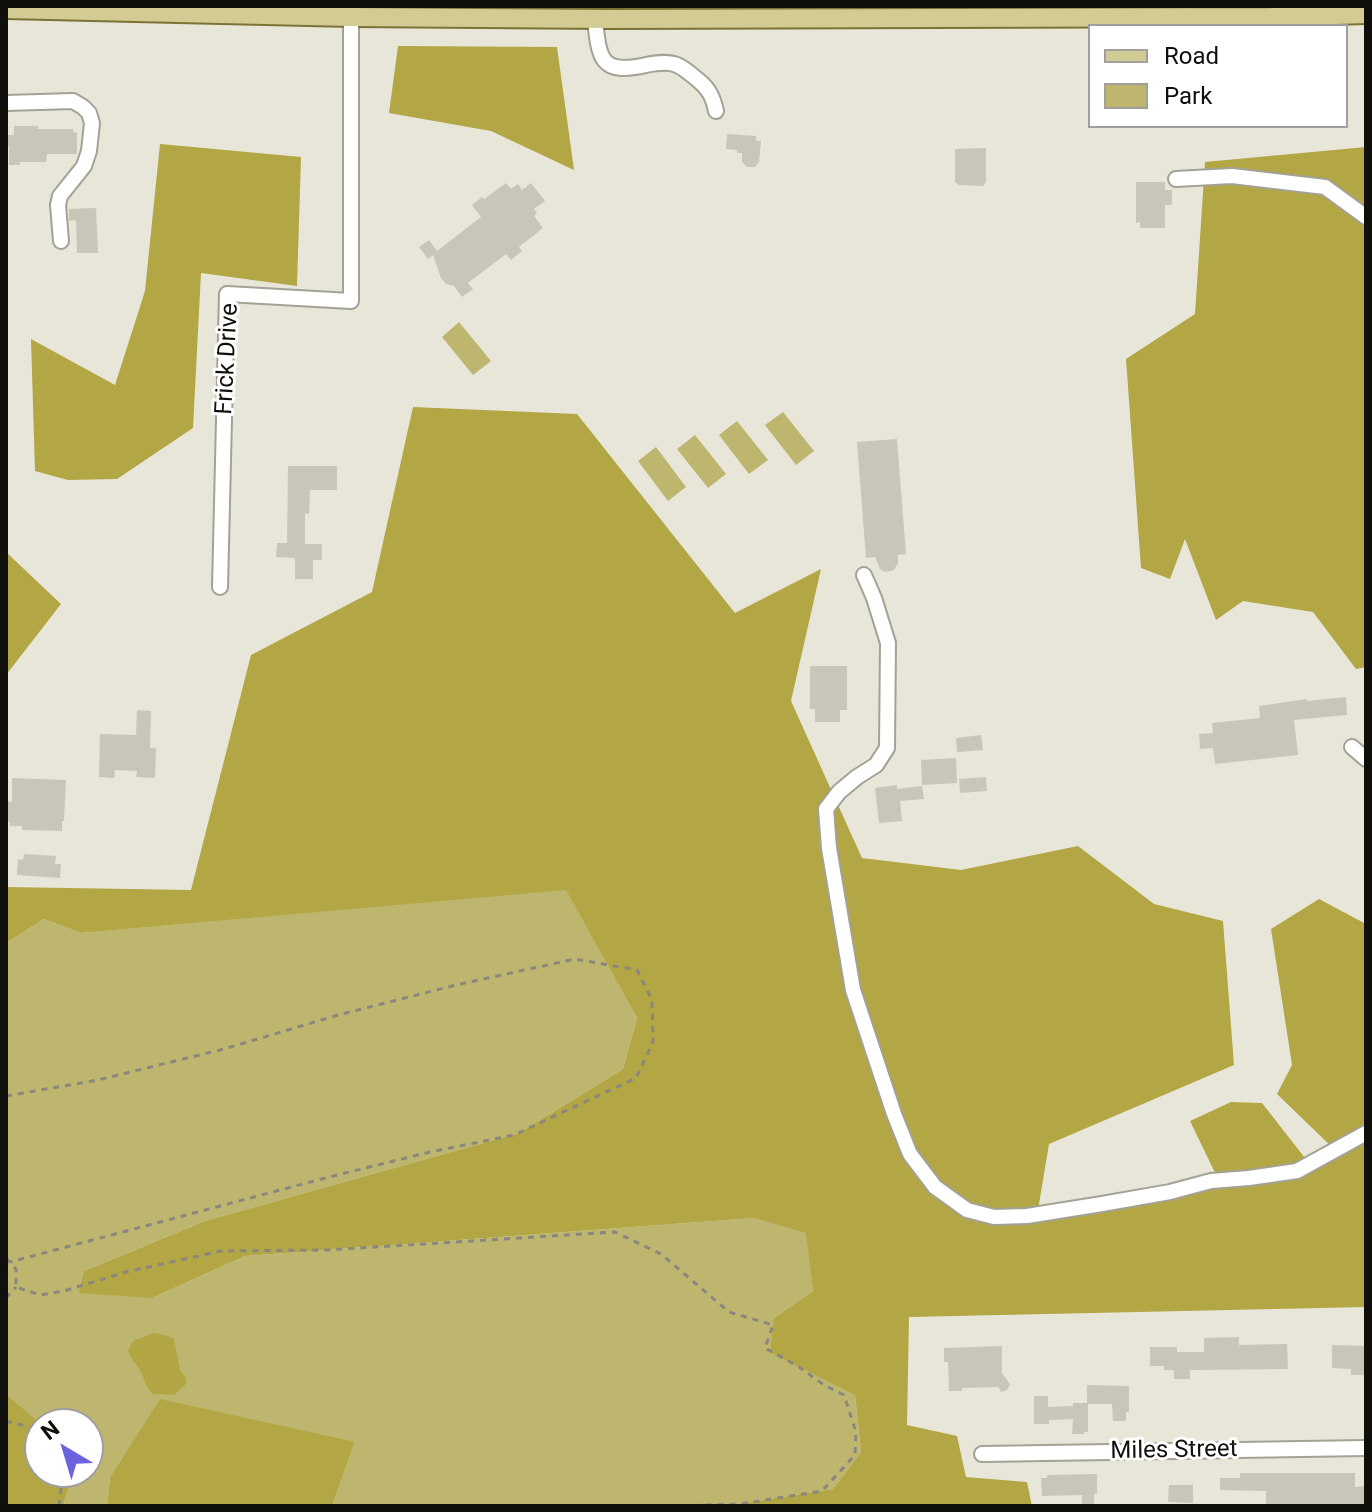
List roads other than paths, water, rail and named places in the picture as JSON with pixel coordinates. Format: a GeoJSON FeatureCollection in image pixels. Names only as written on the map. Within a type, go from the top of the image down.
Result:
{"type":"FeatureCollection","features":[{"type":"Feature","properties":{"kind":"main road"},"geometry":{"type":"LineString","coordinates":[[6,9],[351,12],[595,19],[1110,11],[1271,17],[1366,14]]}},
{"type":"Feature","properties":{"kind":"street","name":"Frick Drive"},"geometry":{"type":"LineString","coordinates":[[220,587],[227,294],[351,301],[351,12]]}},
{"type":"Feature","properties":{"kind":"street"},"geometry":{"type":"LineString","coordinates":[[595,19],[600,52],[606,62],[617,69],[626,70],[655,64],[676,64],[706,87],[713,96],[716,111]]}},
{"type":"Feature","properties":{"kind":"street"},"geometry":{"type":"LineString","coordinates":[[6,103],[73,101],[89,113],[92,123],[84,166],[60,196],[58,205],[61,241]]}},
{"type":"Feature","properties":{"kind":"street"},"geometry":{"type":"LineString","coordinates":[[1176,179],[1232,176],[1325,187],[1366,217]]}},
{"type":"Feature","properties":{"kind":"street"},"geometry":{"type":"LineString","coordinates":[[864,575],[888,643],[887,748],[876,765],[839,792],[826,809],[829,848],[853,990],[910,1154],[935,1187],[967,1210],[994,1217],[1027,1216],[1170,1192],[1211,1181],[1297,1171],[1366,1133]]}},
{"type":"Feature","properties":{"kind":"street"},"geometry":{"type":"LineString","coordinates":[[1352,747],[1366,759]]}},
{"type":"Feature","properties":{"kind":"street","name":"Miles Street"},"geometry":{"type":"LineString","coordinates":[[982,1454],[1366,1448]]}}]}
